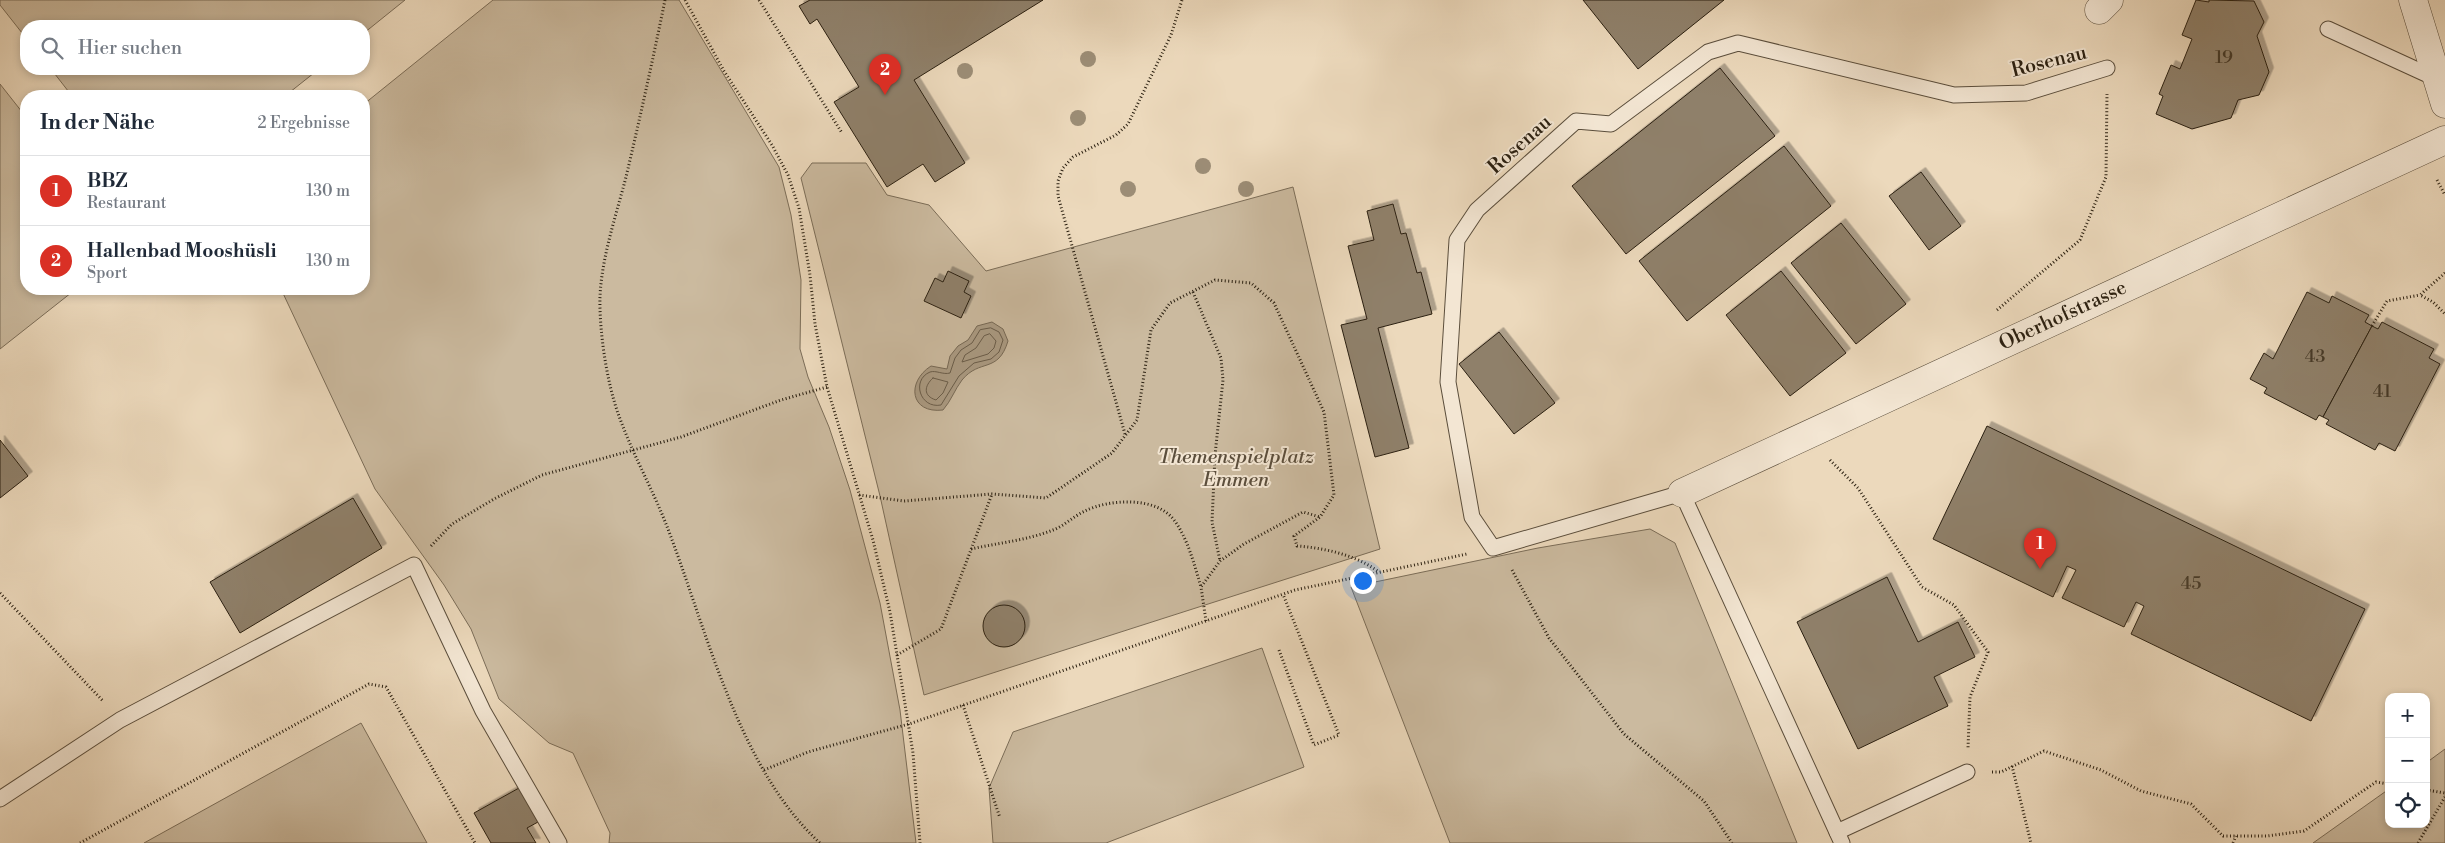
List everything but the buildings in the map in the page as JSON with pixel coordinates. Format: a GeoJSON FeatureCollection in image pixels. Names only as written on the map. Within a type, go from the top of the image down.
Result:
{"type":"FeatureCollection","features":[{"type":"Feature","properties":{"kind":"street"},"geometry":{"type":"LineString","coordinates":[[2413,0],[2441,91]]}},
{"type":"Feature","properties":{"kind":"street","name":"Oberhofstrasse"},"geometry":{"type":"LineString","coordinates":[[1682,493],[2445,140]]}},
{"type":"Feature","properties":{"kind":"lane"},"geometry":{"type":"LineString","coordinates":[[2328,29],[2441,91]]}},
{"type":"Feature","properties":{"kind":"lane","name":"Rosenau"},"geometry":{"type":"LineString","coordinates":[[1493,548],[1472,516],[1448,382],[1457,240],[1477,210],[1576,121],[1612,124],[1708,52],[1738,43],[1954,95],[2026,93],[2107,68]]}},
{"type":"Feature","properties":{"kind":"lane"},"geometry":{"type":"LineString","coordinates":[[1493,548],[1682,493],[1839,838],[1968,772]]}},
{"type":"Feature","properties":{"kind":"lane"},"geometry":{"type":"LineString","coordinates":[[0,799],[120,720],[414,565],[483,711],[559,843]]}},
{"type":"Feature","properties":{"kind":"path"},"geometry":{"type":"LineString","coordinates":[[664,0],[648,85],[606,258],[600,297],[606,374],[619,417],[666,523],[721,675],[747,738],[783,800],[805,829],[820,843]]}},
{"type":"Feature","properties":{"kind":"path"},"geometry":{"type":"LineString","coordinates":[[685,0],[724,71],[772,145],[788,175],[799,208],[810,275],[815,324],[827,387],[873,540],[897,655],[909,724],[920,843]]}},
{"type":"Feature","properties":{"kind":"path"},"geometry":{"type":"LineString","coordinates":[[759,0],[842,132]]}},
{"type":"Feature","properties":{"kind":"path"},"geometry":{"type":"LineString","coordinates":[[1125,435],[1058,196],[1058,181],[1063,168],[1073,157],[1116,135],[1128,124],[1171,35],[1182,0]]}},
{"type":"Feature","properties":{"kind":"path"},"geometry":{"type":"LineString","coordinates":[[1992,314],[2080,240],[2106,177],[2107,68]]}},
{"type":"Feature","properties":{"kind":"path"},"geometry":{"type":"LineString","coordinates":[[2372,326],[2387,301],[2420,295],[2445,273]]}},
{"type":"Feature","properties":{"kind":"path"},"geometry":{"type":"LineString","coordinates":[[859,495],[904,501],[992,494],[1046,498],[1112,453],[1137,420],[1151,330],[1170,303],[1215,280],[1251,283],[1274,303],[1324,412],[1334,495],[1320,517],[1294,536],[1297,546],[1319,548],[1366,562],[1379,572]]}},
{"type":"Feature","properties":{"kind":"path"},"geometry":{"type":"LineString","coordinates":[[1193,292],[1221,358],[1223,380],[1215,455],[1212,522],[1220,561]]}},
{"type":"Feature","properties":{"kind":"path"},"geometry":{"type":"LineString","coordinates":[[2420,295],[2433,302],[2445,314]]}},
{"type":"Feature","properties":{"kind":"path"},"geometry":{"type":"LineString","coordinates":[[414,565],[452,524],[494,499],[542,476],[681,437],[781,400],[827,387]]}},
{"type":"Feature","properties":{"kind":"path"},"geometry":{"type":"LineString","coordinates":[[1858,488],[1922,586],[1954,606],[1988,652],[1970,697],[1968,772],[2001,772],[2044,752],[2101,770],[2141,791],[2190,804],[2223,836],[2267,836],[2304,830],[2376,782],[2385,783]]}},
{"type":"Feature","properties":{"kind":"path"},"geometry":{"type":"LineString","coordinates":[[897,655],[941,629],[992,494]]}},
{"type":"Feature","properties":{"kind":"path"},"geometry":{"type":"LineString","coordinates":[[971,549],[1054,530],[1085,511],[1105,503],[1135,501],[1158,508],[1173,518],[1186,542],[1201,586],[1206,621]]}},
{"type":"Feature","properties":{"kind":"path"},"geometry":{"type":"LineString","coordinates":[[1201,586],[1220,561],[1244,544],[1303,512],[1320,517]]}},
{"type":"Feature","properties":{"kind":"path"},"geometry":{"type":"LineString","coordinates":[[764,770],[808,752],[909,724],[963,706],[1283,594],[1493,548],[1508,561],[1549,638],[1624,734],[1704,801],[1732,843]]}},
{"type":"Feature","properties":{"kind":"path"},"geometry":{"type":"LineString","coordinates":[[0,592],[120,720]]}},
{"type":"Feature","properties":{"kind":"path"},"geometry":{"type":"LineString","coordinates":[[1279,650],[1314,745],[1339,736],[1283,594]]}},
{"type":"Feature","properties":{"kind":"path"},"geometry":{"type":"LineString","coordinates":[[80,843],[369,684],[386,688],[475,843]]}},
{"type":"Feature","properties":{"kind":"path"},"geometry":{"type":"LineString","coordinates":[[963,706],[1000,818]]}},
{"type":"Feature","properties":{"kind":"path"},"geometry":{"type":"LineString","coordinates":[[2012,766],[2031,843]]}},
{"type":"Feature","properties":{"kind":"path"},"geometry":{"type":"LineString","coordinates":[[2430,791],[2445,793]]}},
{"type":"Feature","properties":{"kind":"path"},"geometry":{"type":"LineString","coordinates":[[2418,843],[2445,797]]}},
{"type":"Feature","properties":{"kind":"path"},"geometry":{"type":"LineString","coordinates":[[2233,843],[2236,836]]}},
{"type":"Feature","properties":{"kind":"green space"},"geometry":{"type":"Polygon","coordinates":[[[0,0],[405,0],[370,28],[370,20],[20,20],[20,30],[0,5],[0,0]]]}},
{"type":"Feature","properties":{"kind":"green space"},"geometry":{"type":"Polygon","coordinates":[[[493,0],[679,0],[779,167],[791,215],[801,280],[800,349],[808,377],[829,427],[850,490],[880,603],[900,710],[916,843],[609,843],[610,833],[573,753],[549,743],[499,699],[471,629],[444,585],[375,489],[284,295],[370,295],[370,99],[493,0]]]}},
{"type":"Feature","properties":{"kind":"green space"},"geometry":{"type":"Polygon","coordinates":[[[56,75],[311,75],[293,90],[67,90],[56,75]]]}},
{"type":"Feature","properties":{"kind":"green space"},"geometry":{"type":"Polygon","coordinates":[[[0,84],[20,109],[20,295],[68,295],[0,349],[0,84]]]}},
{"type":"Feature","properties":{"kind":"green space","name":"Themenspielplatz Emmen"},"geometry":{"type":"Polygon","coordinates":[[[812,163],[866,163],[887,195],[929,205],[986,271],[1293,187],[1380,549],[924,695],[880,496],[801,178],[812,163]]]}},
{"type":"Feature","properties":{"kind":"green space"},"geometry":{"type":"Polygon","coordinates":[[[1650,529],[1675,543],[1797,843],[1450,843],[1351,587],[1538,548],[1650,529]]]}},
{"type":"Feature","properties":{"kind":"green space"},"geometry":{"type":"Polygon","coordinates":[[[1262,648],[1304,767],[1106,843],[993,843],[989,788],[1013,732],[1262,648]]]}},
{"type":"Feature","properties":{"kind":"green space"},"geometry":{"type":"Polygon","coordinates":[[[361,723],[427,843],[144,843],[361,723]]]}},
{"type":"Feature","properties":{"kind":"green space"},"geometry":{"type":"Polygon","coordinates":[[[2445,749],[2445,843],[2313,843],[2385,792],[2385,828],[2430,828],[2430,760],[2445,749]]]}},
{"type":"Feature","properties":{"kind":"water"},"geometry":{"type":"Polygon","coordinates":[[[992,322],[1003,329],[1008,341],[999,358],[969,373],[962,380],[943,410],[932,410],[918,402],[915,396],[915,388],[923,373],[931,366],[947,369],[950,356],[958,346],[968,340],[977,326],[992,322]]]}},
{"type":"Feature","properties":{"kind":"place","name":"Hallenbad Mooshüsli"},"geometry":{"type":"Point","coordinates":[885,95]}},
{"type":"Feature","properties":{"kind":"place","name":"BBZ"},"geometry":{"type":"Point","coordinates":[2040,569]}}]}
